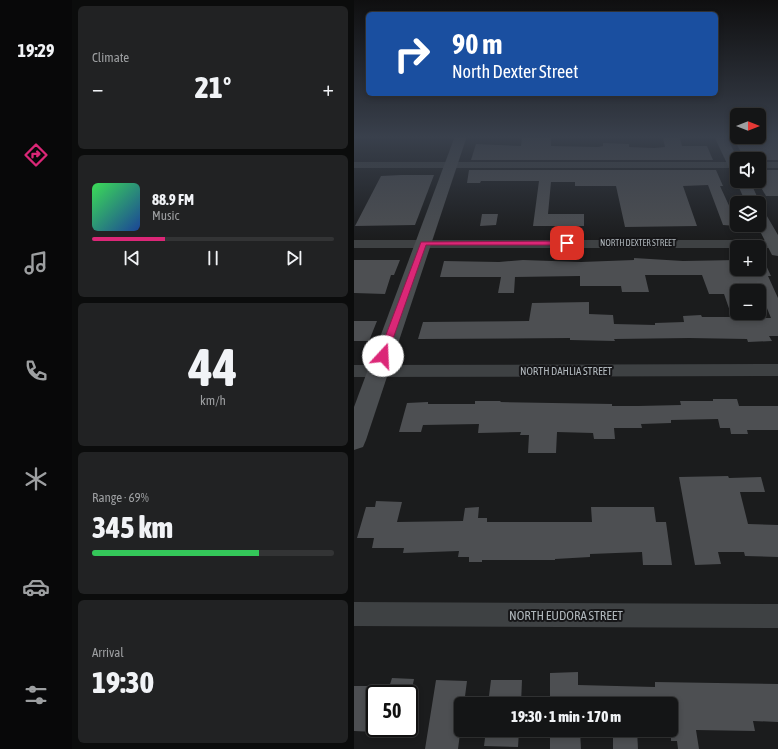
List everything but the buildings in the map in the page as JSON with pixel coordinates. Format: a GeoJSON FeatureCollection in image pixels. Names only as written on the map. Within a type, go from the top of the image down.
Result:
{"type":"FeatureCollection","features":[{"type":"Feature","properties":{"kind":"main road"},"geometry":{"type":"LineString","coordinates":[[354,440],[448,171]]}},
{"type":"Feature","properties":{"kind":"main road"},"geometry":{"type":"LineString","coordinates":[[766,226],[777,246]]}},
{"type":"Feature","properties":{"kind":"street","name":"NORTH DEXTER STREET"},"geometry":{"type":"LineString","coordinates":[[354,244],[423,243],[777,246]]}},
{"type":"Feature","properties":{"kind":"street","name":"NORTH DAHLIA STREET"},"geometry":{"type":"LineString","coordinates":[[354,371],[778,370]]}},
{"type":"Feature","properties":{"kind":"street","name":"NORTH EUDORA STREET"},"geometry":{"type":"LineString","coordinates":[[354,614],[778,616]]}},
{"type":"Feature","properties":{"kind":"route"},"geometry":{"type":"LineString","coordinates":[[383,356],[423,243],[567,243]]}}]}
